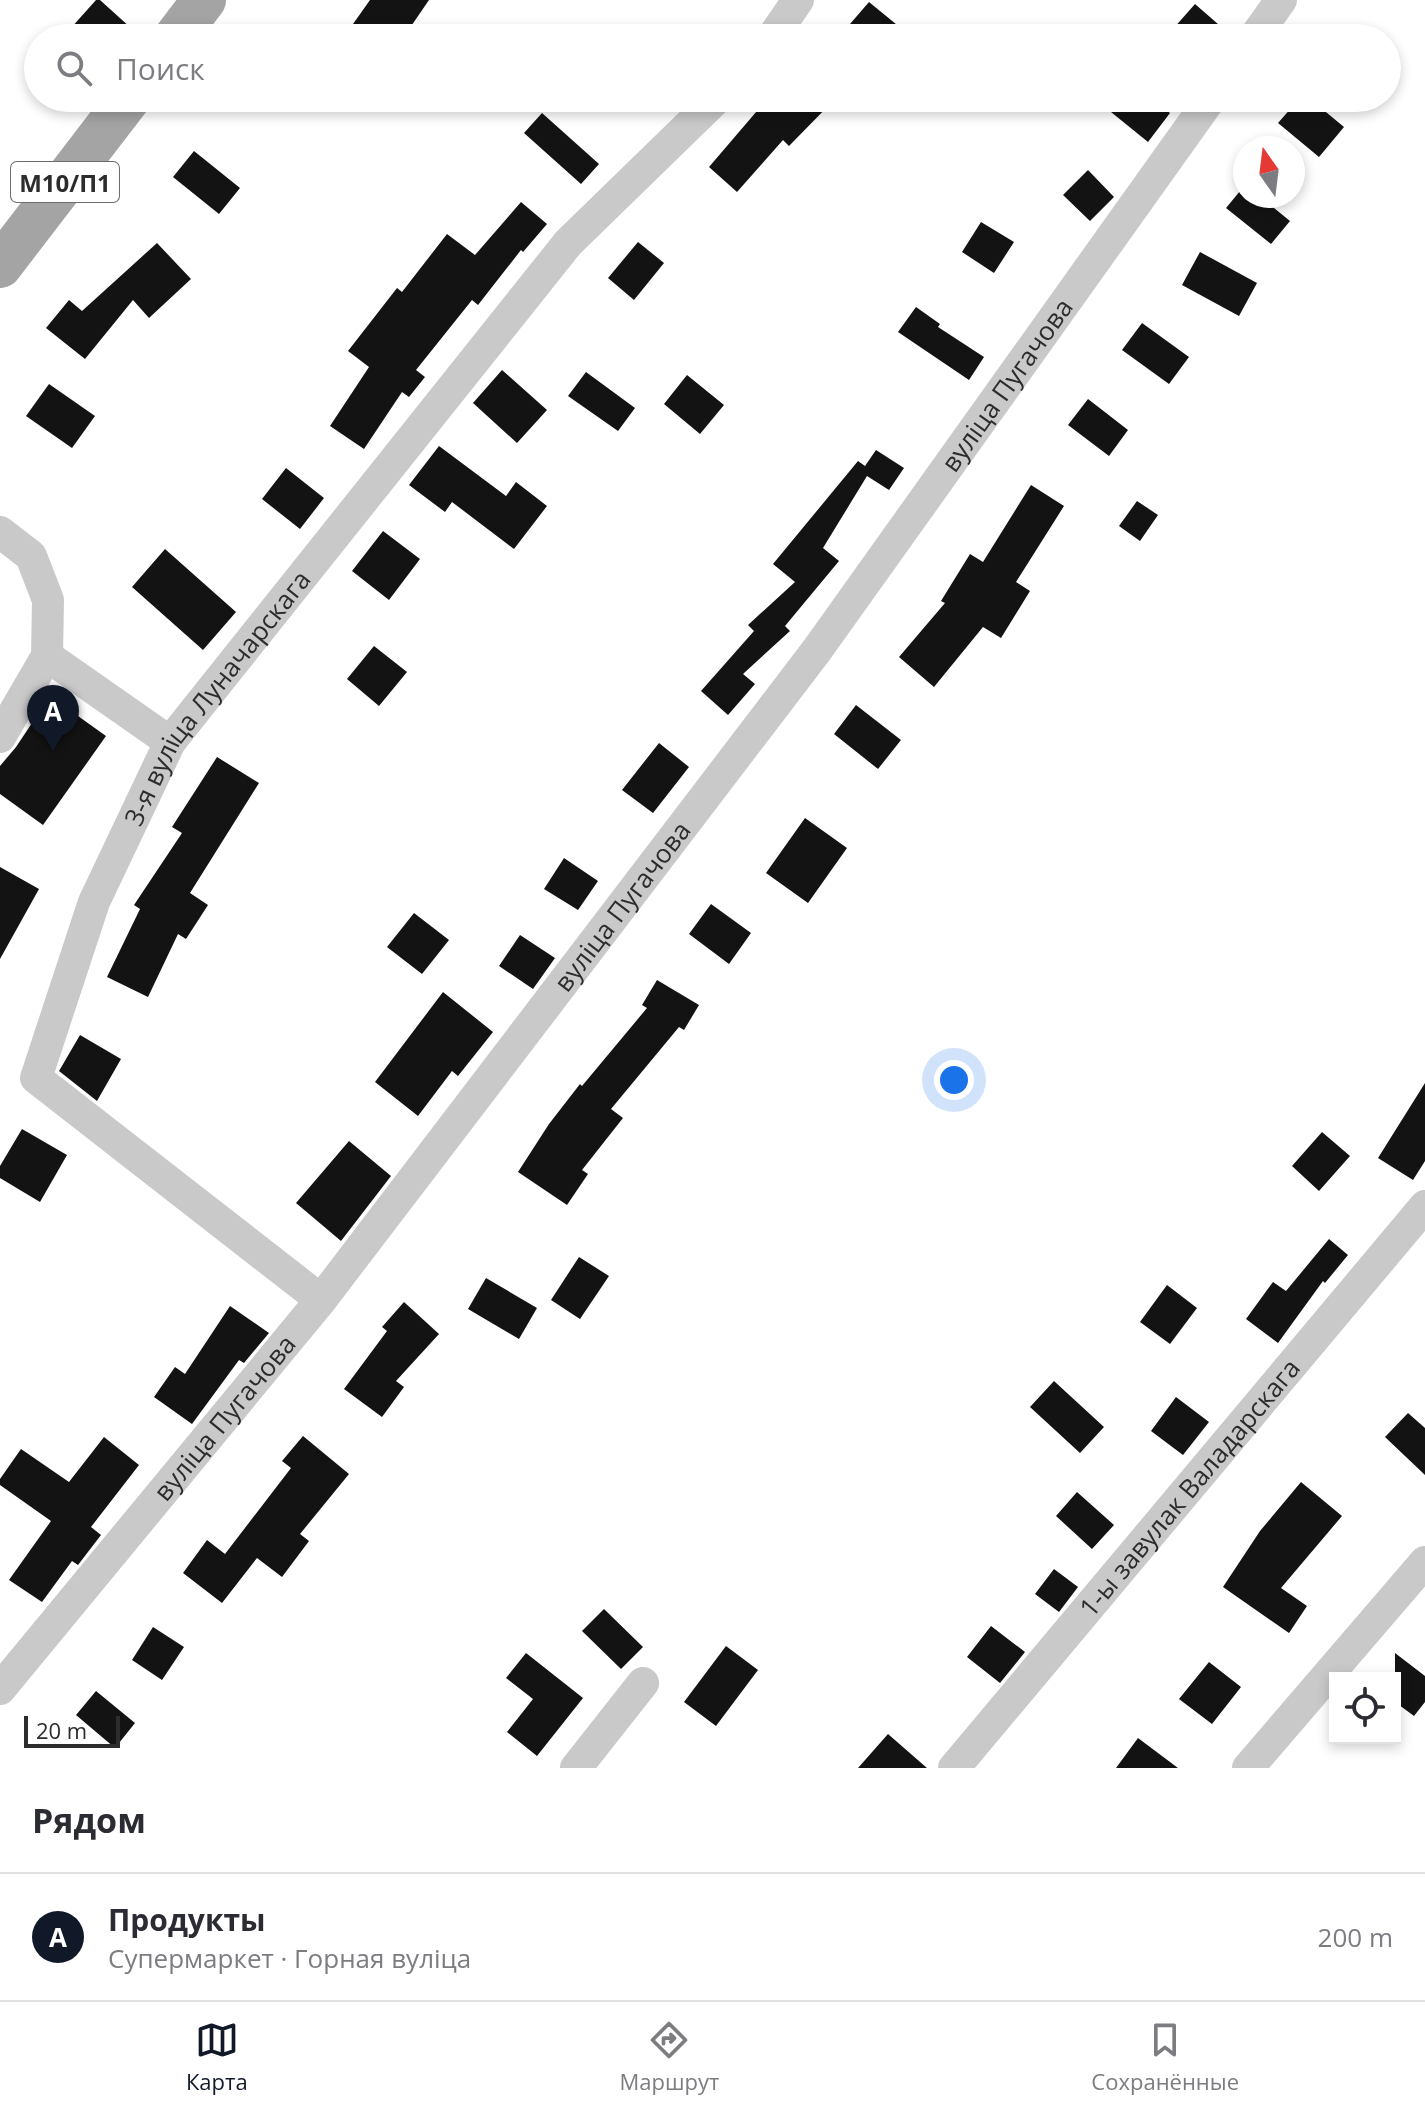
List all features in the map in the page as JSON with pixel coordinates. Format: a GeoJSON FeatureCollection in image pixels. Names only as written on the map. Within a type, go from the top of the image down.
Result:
{"type":"FeatureCollection","features":[{"type":"Feature","properties":{"kind":"main road"},"geometry":{"type":"LineString","coordinates":[[186,24],[204,0]]}},
{"type":"Feature","properties":{"kind":"main road","name":"М10/П1"},"geometry":{"type":"LineString","coordinates":[[0,266],[118,112]]}},
{"type":"Feature","properties":{"kind":"street"},"geometry":{"type":"LineString","coordinates":[[782,24],[798,0]]}},
{"type":"Feature","properties":{"kind":"street"},"geometry":{"type":"LineString","coordinates":[[1264,24],[1281,0]]}},
{"type":"Feature","properties":{"kind":"street","name":"3-я вуліца Луначарскага"},"geometry":{"type":"LineString","coordinates":[[321,1300],[36,1078],[94,902],[170,742],[568,243],[703,112]]}},
{"type":"Feature","properties":{"kind":"street","name":"вуліца Пугачова"},"geometry":{"type":"LineString","coordinates":[[0,1689],[321,1300],[817,650],[1201,112]]}},
{"type":"Feature","properties":{"kind":"street"},"geometry":{"type":"LineString","coordinates":[[0,532],[31,556],[48,600],[47,656],[0,737]]}},
{"type":"Feature","properties":{"kind":"street"},"geometry":{"type":"LineString","coordinates":[[47,656],[170,742]]}},
{"type":"Feature","properties":{"kind":"street","name":"1-ы завулак Валадарскага"},"geometry":{"type":"LineString","coordinates":[[954,1768],[1425,1206]]}},
{"type":"Feature","properties":{"kind":"street"},"geometry":{"type":"LineString","coordinates":[[1248,1768],[1425,1562]]}},
{"type":"Feature","properties":{"kind":"street"},"geometry":{"type":"LineString","coordinates":[[576,1768],[643,1683]]}},
{"type":"Feature","properties":{"kind":"building"},"geometry":{"type":"Polygon","coordinates":[[[96,0],[100,0],[127,24],[75,24],[96,0]]]}},
{"type":"Feature","properties":{"kind":"building"},"geometry":{"type":"Polygon","coordinates":[[[370,0],[429,0],[413,24],[353,24],[370,0]]]}},
{"type":"Feature","properties":{"kind":"building"},"geometry":{"type":"Polygon","coordinates":[[[869,2],[896,24],[850,24],[869,2]]]}},
{"type":"Feature","properties":{"kind":"building"},"geometry":{"type":"Polygon","coordinates":[[[1195,4],[1218,24],[1177,24],[1195,4]]]}},
{"type":"Feature","properties":{"kind":"building"},"geometry":{"type":"Polygon","coordinates":[[[756,112],[822,112],[789,146],[783,140],[737,192],[709,167],[756,112]]]}},
{"type":"Feature","properties":{"kind":"building"},"geometry":{"type":"Polygon","coordinates":[[[1111,112],[1170,113],[1148,142],[1111,112]]]}},
{"type":"Feature","properties":{"kind":"building"},"geometry":{"type":"Polygon","coordinates":[[[1288,112],[1326,112],[1344,127],[1319,157],[1305,145],[1305,136],[1294,136],[1278,123],[1288,112]]]}},
{"type":"Feature","properties":{"kind":"building"},"geometry":{"type":"Polygon","coordinates":[[[542,113],[599,164],[581,184],[524,133],[542,113]]]}},
{"type":"Feature","properties":{"kind":"building"},"geometry":{"type":"Polygon","coordinates":[[[194,151],[240,188],[219,214],[173,177],[194,151]]]}},
{"type":"Feature","properties":{"kind":"building"},"geometry":{"type":"Polygon","coordinates":[[[1088,170],[1114,197],[1090,221],[1063,195],[1088,170]]]}},
{"type":"Feature","properties":{"kind":"building"},"geometry":{"type":"Polygon","coordinates":[[[1233,200],[1233,208],[1274,208],[1290,221],[1271,244],[1226,208],[1233,200]]]}},
{"type":"Feature","properties":{"kind":"building"},"geometry":{"type":"Polygon","coordinates":[[[521,202],[547,224],[523,252],[521,250],[478,305],[472,300],[416,370],[425,377],[409,397],[402,392],[364,449],[330,426],[369,367],[348,351],[397,288],[402,292],[447,234],[475,255],[521,202]]]}},
{"type":"Feature","properties":{"kind":"building"},"geometry":{"type":"Polygon","coordinates":[[[981,222],[1014,242],[994,273],[962,252],[981,222]]]}},
{"type":"Feature","properties":{"kind":"building"},"geometry":{"type":"Polygon","coordinates":[[[638,242],[664,263],[634,300],[608,278],[638,242]]]}},
{"type":"Feature","properties":{"kind":"building"},"geometry":{"type":"Polygon","coordinates":[[[157,243],[191,279],[149,318],[133,300],[85,359],[46,328],[69,300],[82,311],[157,243]]]}},
{"type":"Feature","properties":{"kind":"building"},"geometry":{"type":"Polygon","coordinates":[[[1200,252],[1257,283],[1239,316],[1182,285],[1200,252]]]}},
{"type":"Feature","properties":{"kind":"building"},"geometry":{"type":"Polygon","coordinates":[[[916,307],[940,324],[938,327],[984,357],[969,380],[898,332],[916,307]]]}},
{"type":"Feature","properties":{"kind":"building"},"geometry":{"type":"Polygon","coordinates":[[[1142,323],[1189,357],[1169,384],[1122,350],[1142,323]]]}},
{"type":"Feature","properties":{"kind":"building"},"geometry":{"type":"Polygon","coordinates":[[[502,370],[547,410],[517,443],[473,403],[502,370]]]}},
{"type":"Feature","properties":{"kind":"building"},"geometry":{"type":"Polygon","coordinates":[[[586,372],[635,408],[618,431],[568,396],[586,372]]]}},
{"type":"Feature","properties":{"kind":"building"},"geometry":{"type":"Polygon","coordinates":[[[687,375],[724,405],[700,434],[664,404],[687,375]]]}},
{"type":"Feature","properties":{"kind":"building"},"geometry":{"type":"Polygon","coordinates":[[[49,384],[95,416],[72,448],[26,416],[49,384]]]}},
{"type":"Feature","properties":{"kind":"building"},"geometry":{"type":"Polygon","coordinates":[[[1088,399],[1128,430],[1109,456],[1068,425],[1088,399]]]}},
{"type":"Feature","properties":{"kind":"building"},"geometry":{"type":"Polygon","coordinates":[[[439,446],[506,496],[516,482],[547,506],[514,549],[452,502],[445,512],[409,485],[439,446]]]}},
{"type":"Feature","properties":{"kind":"building"},"geometry":{"type":"Polygon","coordinates":[[[876,450],[904,468],[889,490],[867,476],[823,548],[839,561],[785,626],[790,631],[743,674],[755,684],[728,715],[701,691],[754,631],[748,625],[795,582],[773,564],[858,461],[865,466],[876,450]]]}},
{"type":"Feature","properties":{"kind":"building"},"geometry":{"type":"Polygon","coordinates":[[[286,468],[324,498],[300,529],[262,499],[286,468]]]}},
{"type":"Feature","properties":{"kind":"building"},"geometry":{"type":"Polygon","coordinates":[[[1031,485],[1064,506],[1016,582],[1030,591],[1001,638],[983,627],[934,687],[899,657],[945,603],[941,601],[970,554],[983,562],[1031,485]]]}},
{"type":"Feature","properties":{"kind":"building"},"geometry":{"type":"Polygon","coordinates":[[[1137,501],[1158,515],[1140,541],[1119,526],[1137,501]]]}},
{"type":"Feature","properties":{"kind":"building"},"geometry":{"type":"Polygon","coordinates":[[[383,531],[420,559],[389,600],[352,571],[383,531]]]}},
{"type":"Feature","properties":{"kind":"building"},"geometry":{"type":"Polygon","coordinates":[[[165,549],[236,612],[203,650],[132,587],[165,549]]]}},
{"type":"Feature","properties":{"kind":"building"},"geometry":{"type":"Polygon","coordinates":[[[374,646],[407,672],[379,706],[347,679],[374,646]]]}},
{"type":"Feature","properties":{"kind":"building"},"geometry":{"type":"Polygon","coordinates":[[[50,696],[106,736],[43,825],[0,794],[0,766],[50,696]]]}},
{"type":"Feature","properties":{"kind":"building"},"geometry":{"type":"Polygon","coordinates":[[[856,705],[901,740],[878,769],[834,734],[856,705]]]}},
{"type":"Feature","properties":{"kind":"building"},"geometry":{"type":"Polygon","coordinates":[[[659,743],[689,767],[653,813],[622,790],[659,743]]]}},
{"type":"Feature","properties":{"kind":"building"},"geometry":{"type":"Polygon","coordinates":[[[217,757],[259,783],[190,893],[208,905],[186,939],[178,934],[148,997],[107,977],[140,909],[134,905],[182,833],[172,827],[217,757]]]}},
{"type":"Feature","properties":{"kind":"building"},"geometry":{"type":"Polygon","coordinates":[[[805,818],[847,848],[808,903],[766,873],[805,818]]]}},
{"type":"Feature","properties":{"kind":"building"},"geometry":{"type":"Polygon","coordinates":[[[564,858],[598,881],[578,910],[544,889],[564,858]]]}},
{"type":"Feature","properties":{"kind":"building"},"geometry":{"type":"Polygon","coordinates":[[[0,867],[39,889],[0,959],[0,867]]]}},
{"type":"Feature","properties":{"kind":"building"},"geometry":{"type":"Polygon","coordinates":[[[711,904],[751,933],[729,964],[689,934],[711,904]]]}},
{"type":"Feature","properties":{"kind":"building"},"geometry":{"type":"Polygon","coordinates":[[[414,913],[449,940],[422,974],[387,947],[414,913]]]}},
{"type":"Feature","properties":{"kind":"building"},"geometry":{"type":"Polygon","coordinates":[[[520,935],[555,958],[533,989],[499,966],[520,935]]]}},
{"type":"Feature","properties":{"kind":"building"},"geometry":{"type":"Polygon","coordinates":[[[657,980],[699,1005],[684,1030],[679,1027],[611,1109],[623,1118],[582,1170],[588,1174],[567,1205],[518,1172],[580,1084],[582,1086],[647,1008],[642,1005],[657,980]]]}},
{"type":"Feature","properties":{"kind":"building"},"geometry":{"type":"Polygon","coordinates":[[[443,992],[493,1032],[458,1076],[452,1071],[418,1116],[375,1082],[443,992]]]}},
{"type":"Feature","properties":{"kind":"building"},"geometry":{"type":"Polygon","coordinates":[[[80,1035],[121,1059],[97,1101],[59,1071],[80,1035]]]}},
{"type":"Feature","properties":{"kind":"building"},"geometry":{"type":"Polygon","coordinates":[[[1425,1083],[1425,1161],[1413,1180],[1378,1158],[1425,1083]]]}},
{"type":"Feature","properties":{"kind":"building"},"geometry":{"type":"Polygon","coordinates":[[[22,1129],[67,1155],[40,1202],[0,1178],[0,1166],[22,1129]]]}},
{"type":"Feature","properties":{"kind":"building"},"geometry":{"type":"Polygon","coordinates":[[[1322,1132],[1350,1156],[1319,1191],[1292,1166],[1322,1132]]]}},
{"type":"Feature","properties":{"kind":"building"},"geometry":{"type":"Polygon","coordinates":[[[349,1141],[391,1176],[341,1241],[296,1203],[349,1141]]]}},
{"type":"Feature","properties":{"kind":"building"},"geometry":{"type":"Polygon","coordinates":[[[1329,1239],[1348,1255],[1325,1283],[1323,1281],[1278,1343],[1246,1319],[1273,1282],[1286,1291],[1329,1239]]]}},
{"type":"Feature","properties":{"kind":"building"},"geometry":{"type":"Polygon","coordinates":[[[579,1257],[609,1276],[580,1319],[551,1300],[579,1257]]]}},
{"type":"Feature","properties":{"kind":"building"},"geometry":{"type":"Polygon","coordinates":[[[486,1278],[537,1308],[519,1339],[468,1309],[486,1278]]]}},
{"type":"Feature","properties":{"kind":"building"},"geometry":{"type":"Polygon","coordinates":[[[1167,1285],[1197,1308],[1170,1344],[1140,1322],[1167,1285]]]}},
{"type":"Feature","properties":{"kind":"building"},"geometry":{"type":"Polygon","coordinates":[[[404,1302],[439,1334],[396,1381],[404,1387],[382,1417],[344,1389],[387,1331],[382,1327],[404,1302]]]}},
{"type":"Feature","properties":{"kind":"building"},"geometry":{"type":"Polygon","coordinates":[[[230,1306],[269,1333],[244,1363],[239,1360],[192,1424],[154,1397],[175,1367],[185,1374],[230,1306]]]}},
{"type":"Feature","properties":{"kind":"building"},"geometry":{"type":"Polygon","coordinates":[[[1054,1381],[1104,1427],[1080,1453],[1030,1407],[1054,1381]]]}},
{"type":"Feature","properties":{"kind":"building"},"geometry":{"type":"Polygon","coordinates":[[[1176,1397],[1209,1422],[1183,1455],[1151,1431],[1176,1397]]]}},
{"type":"Feature","properties":{"kind":"building"},"geometry":{"type":"Polygon","coordinates":[[[1408,1413],[1425,1428],[1425,1475],[1385,1437],[1408,1413]]]}},
{"type":"Feature","properties":{"kind":"building"},"geometry":{"type":"Polygon","coordinates":[[[303,1436],[349,1474],[300,1534],[309,1541],[282,1577],[257,1558],[222,1603],[183,1573],[207,1540],[225,1554],[291,1468],[282,1461],[303,1436]]]}},
{"type":"Feature","properties":{"kind":"building"},"geometry":{"type":"Polygon","coordinates":[[[104,1437],[139,1465],[91,1527],[101,1535],[78,1565],[72,1561],[42,1602],[9,1580],[51,1521],[0,1485],[0,1479],[21,1449],[69,1482],[104,1437]]]}},
{"type":"Feature","properties":{"kind":"building"},"geometry":{"type":"Polygon","coordinates":[[[1301,1482],[1342,1516],[1281,1588],[1307,1606],[1289,1633],[1223,1587],[1260,1531],[1301,1482]]]}},
{"type":"Feature","properties":{"kind":"building"},"geometry":{"type":"Polygon","coordinates":[[[1077,1492],[1114,1525],[1092,1549],[1056,1516],[1077,1492]]]}},
{"type":"Feature","properties":{"kind":"building"},"geometry":{"type":"Polygon","coordinates":[[[1054,1569],[1078,1587],[1059,1612],[1035,1594],[1054,1569]]]}},
{"type":"Feature","properties":{"kind":"building"},"geometry":{"type":"Polygon","coordinates":[[[604,1609],[643,1647],[621,1669],[582,1631],[604,1609]]]}},
{"type":"Feature","properties":{"kind":"building"},"geometry":{"type":"Polygon","coordinates":[[[991,1626],[1025,1652],[1000,1683],[967,1657],[991,1626]]]}},
{"type":"Feature","properties":{"kind":"building"},"geometry":{"type":"Polygon","coordinates":[[[153,1627],[184,1647],[162,1680],[132,1660],[153,1627]]]}},
{"type":"Feature","properties":{"kind":"building"},"geometry":{"type":"Polygon","coordinates":[[[726,1646],[758,1670],[716,1726],[684,1702],[726,1646]]]}},
{"type":"Feature","properties":{"kind":"building"},"geometry":{"type":"Polygon","coordinates":[[[526,1653],[583,1698],[537,1756],[507,1732],[533,1699],[506,1678],[526,1653]]]}},
{"type":"Feature","properties":{"kind":"building"},"geometry":{"type":"Polygon","coordinates":[[[1395,1653],[1425,1676],[1425,1702],[1414,1716],[1401,1706],[1401,1672],[1395,1672],[1395,1653]]]}},
{"type":"Feature","properties":{"kind":"building"},"geometry":{"type":"Polygon","coordinates":[[[1209,1662],[1241,1687],[1212,1724],[1179,1699],[1209,1662]]]}},
{"type":"Feature","properties":{"kind":"building"},"geometry":{"type":"Polygon","coordinates":[[[96,1691],[135,1723],[115,1748],[76,1715],[96,1691]]]}},
{"type":"Feature","properties":{"kind":"building"},"geometry":{"type":"Polygon","coordinates":[[[888,1734],[927,1768],[858,1768],[888,1734]]]}},
{"type":"Feature","properties":{"kind":"building"},"geometry":{"type":"Polygon","coordinates":[[[1138,1738],[1178,1768],[1116,1768],[1138,1738]]]}},
{"type":"Feature","properties":{"kind":"place","name":"Продукты"},"geometry":{"type":"Point","coordinates":[53,751]}}]}
